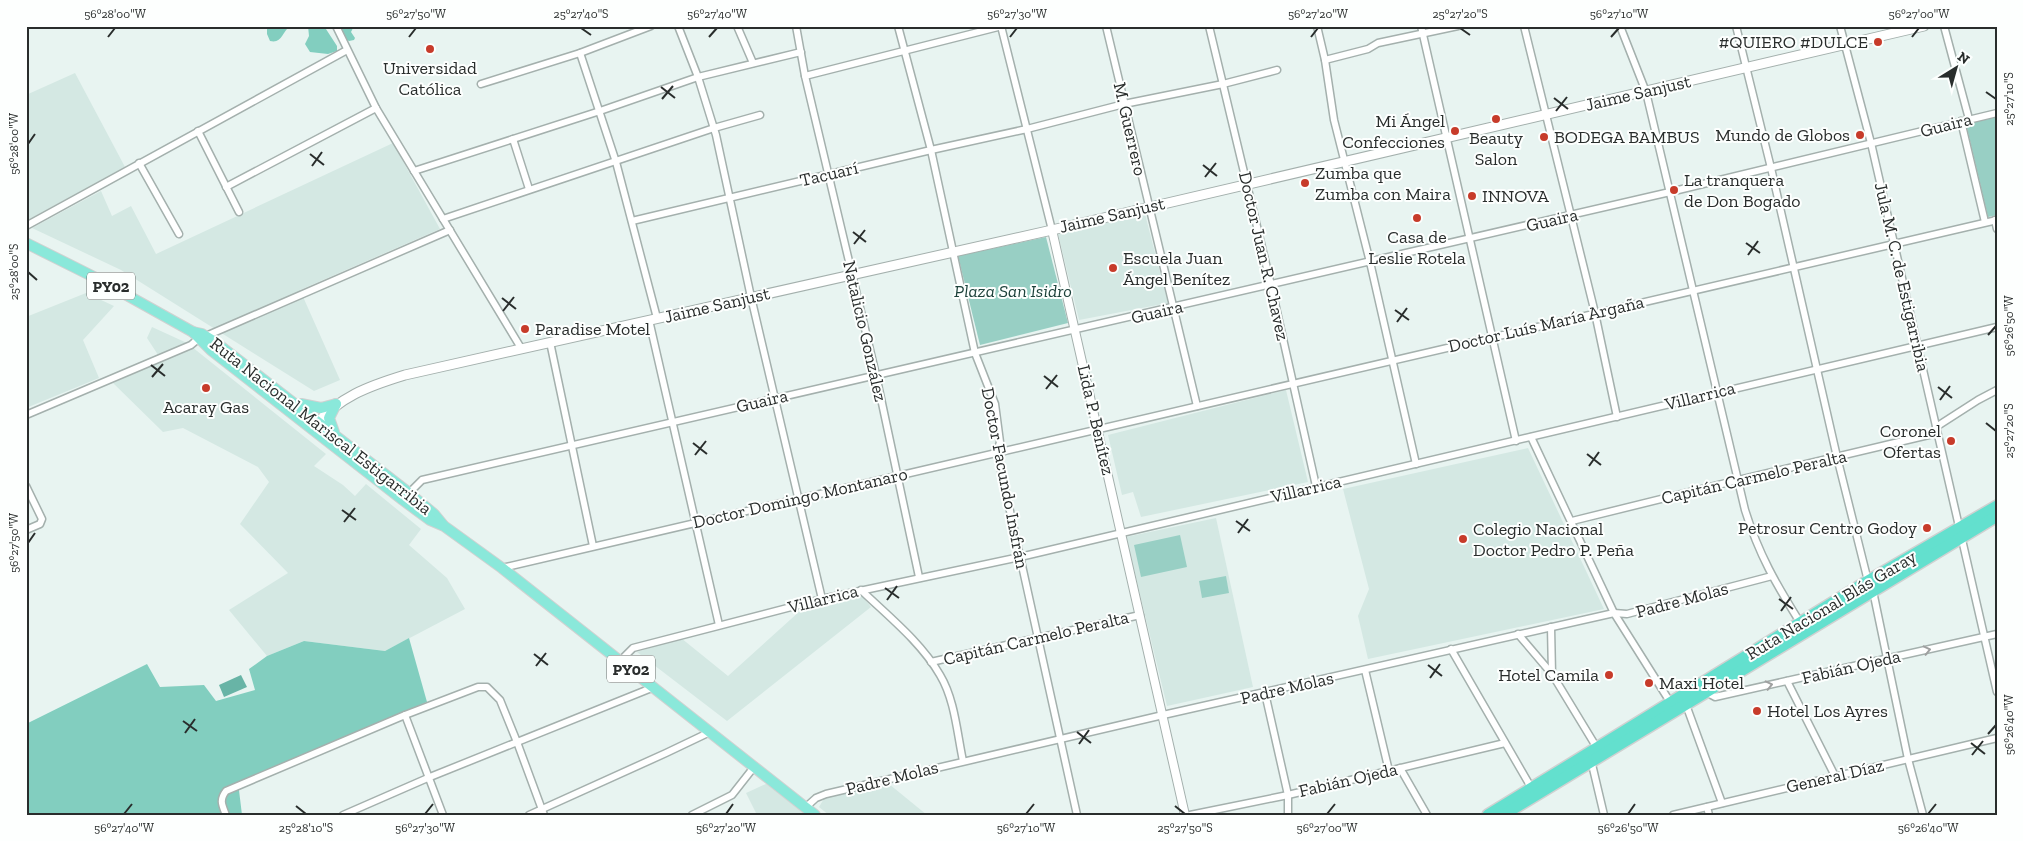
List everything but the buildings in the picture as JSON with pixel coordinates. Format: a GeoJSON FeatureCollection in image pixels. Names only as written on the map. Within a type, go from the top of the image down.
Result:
{"type":"FeatureCollection","features":[{"type":"Feature","properties":{"kind":"highway","name":"Ruta Nacional Blás Garay"},"geometry":{"type":"LineString","coordinates":[[1488,815],[1533,792],[1600,752],[1960,533],[1997,506]]}},
{"type":"Feature","properties":{"kind":"highway","name":"Ruta Nacional Blás Garay"},"geometry":{"type":"LineString","coordinates":[[1960,533],[1997,516]]}},
{"type":"Feature","properties":{"kind":"highway","name":"Ruta Nacional Blás Garay"},"geometry":{"type":"LineString","coordinates":[[1684,700],[1706,692],[1803,627]]}},
{"type":"Feature","properties":{"kind":"highway","name":"Ruta Nacional Blás Garay"},"geometry":{"type":"LineString","coordinates":[[1503,815],[1533,792]]}},
{"type":"Feature","properties":{"kind":"main road","name":"Jaime Sanjust"},"geometry":{"type":"LineString","coordinates":[[316,425],[336,404],[380,383],[405,375],[1052,230],[1924,26]]}},
{"type":"Feature","properties":{"kind":"main road","name":"Ruta Nacional Mariscal Estigarribia"},"geometry":{"type":"LineString","coordinates":[[26,243],[106,283],[239,359],[287,397],[316,425],[340,439],[409,493],[434,514],[444,526]]}},
{"type":"Feature","properties":{"kind":"main road","name":"Ruta Nacional Mariscal Estigarribia"},"geometry":{"type":"LineString","coordinates":[[199,336],[316,425],[430,520],[444,526],[502,568],[815,815]]}},
{"type":"Feature","properties":{"kind":"main road"},"geometry":{"type":"LineString","coordinates":[[287,397],[311,408],[321,408],[336,404]]}},
{"type":"Feature","properties":{"kind":"main road"},"geometry":{"type":"LineString","coordinates":[[336,404],[329,418],[333,432],[340,439]]}},
{"type":"Feature","properties":{"kind":"street"},"geometry":{"type":"LineString","coordinates":[[336,26],[376,108],[521,348]]}},
{"type":"Feature","properties":{"kind":"street"},"geometry":{"type":"LineString","coordinates":[[481,84],[580,53],[651,26]]}},
{"type":"Feature","properties":{"kind":"street"},"geometry":{"type":"LineString","coordinates":[[678,26],[698,76],[714,128],[774,399],[822,599]]}},
{"type":"Feature","properties":{"kind":"street"},"geometry":{"type":"LineString","coordinates":[[737,26],[753,63]]}},
{"type":"Feature","properties":{"kind":"street","name":"Natalicio González"},"geometry":{"type":"LineString","coordinates":[[796,26],[805,76],[876,375],[919,577]]}},
{"type":"Feature","properties":{"kind":"street","name":"Doctor Facundo Insfrán"},"geometry":{"type":"LineString","coordinates":[[898,26],[903,51],[931,150],[975,353],[995,404],[1000,442],[997,452],[1077,815]]}},
{"type":"Feature","properties":{"kind":"street"},"geometry":{"type":"LineString","coordinates":[[805,76],[1002,26]]}},
{"type":"Feature","properties":{"kind":"street","name":"Lida P. Benítez"},"geometry":{"type":"LineString","coordinates":[[1002,26],[1076,330],[1185,815]]}},
{"type":"Feature","properties":{"kind":"street","name":"M. Guerrero"},"geometry":{"type":"LineString","coordinates":[[1106,26],[1197,406]]}},
{"type":"Feature","properties":{"kind":"street","name":"Doctor Juan R. Chavez"},"geometry":{"type":"LineString","coordinates":[[1209,26],[1271,285],[1316,486]]}},
{"type":"Feature","properties":{"kind":"street"},"geometry":{"type":"LineString","coordinates":[[1317,26],[1325,60],[1334,120],[1370,262],[1416,464]]}},
{"type":"Feature","properties":{"kind":"street"},"geometry":{"type":"LineString","coordinates":[[1325,60],[1368,49],[1378,43],[1422,30],[1458,26]]}},
{"type":"Feature","properties":{"kind":"street"},"geometry":{"type":"LineString","coordinates":[[1524,26],[1595,313],[1617,416]]}},
{"type":"Feature","properties":{"kind":"street"},"geometry":{"type":"LineString","coordinates":[[1620,26],[1646,92],[1738,480],[1754,539],[1772,576],[1803,627]]}},
{"type":"Feature","properties":{"kind":"street"},"geometry":{"type":"LineString","coordinates":[[1736,26],[1771,168],[1837,457],[1871,586],[1908,759],[1923,815]]}},
{"type":"Feature","properties":{"kind":"street","name":"Jula M. C. de Estigarribia"},"geometry":{"type":"LineString","coordinates":[[1840,26],[1872,143],[1997,692]]}},
{"type":"Feature","properties":{"kind":"street"},"geometry":{"type":"LineString","coordinates":[[1944,26],[1969,119]]}},
{"type":"Feature","properties":{"kind":"street"},"geometry":{"type":"LineString","coordinates":[[1422,30],[1516,441]]}},
{"type":"Feature","properties":{"kind":"street"},"geometry":{"type":"LineString","coordinates":[[26,226],[347,50]]}},
{"type":"Feature","properties":{"kind":"street"},"geometry":{"type":"LineString","coordinates":[[414,171],[600,111],[698,76],[801,52]]}},
{"type":"Feature","properties":{"kind":"street"},"geometry":{"type":"LineString","coordinates":[[580,53],[616,162],[632,221],[694,523],[719,626]]}},
{"type":"Feature","properties":{"kind":"street","name":"Tacuarí"},"geometry":{"type":"LineString","coordinates":[[632,221],[931,150],[1027,130],[1124,104],[1223,84],[1277,70]]}},
{"type":"Feature","properties":{"kind":"street"},"geometry":{"type":"LineString","coordinates":[[226,187],[376,108]]}},
{"type":"Feature","properties":{"kind":"street","name":"Guaira"},"geometry":{"type":"LineString","coordinates":[[409,493],[422,480],[1570,216],[1997,113]]}},
{"type":"Feature","properties":{"kind":"street"},"geometry":{"type":"LineString","coordinates":[[443,219],[714,128],[760,115]]}},
{"type":"Feature","properties":{"kind":"street"},"geometry":{"type":"LineString","coordinates":[[1961,121],[1985,222]]}},
{"type":"Feature","properties":{"kind":"street"},"geometry":{"type":"LineString","coordinates":[[198,131],[239,212]]}},
{"type":"Feature","properties":{"kind":"street"},"geometry":{"type":"LineString","coordinates":[[513,139],[529,189]]}},
{"type":"Feature","properties":{"kind":"street"},"geometry":{"type":"LineString","coordinates":[[139,163],[179,234]]}},
{"type":"Feature","properties":{"kind":"street"},"geometry":{"type":"LineString","coordinates":[[1996,220],[1997,229]]}},
{"type":"Feature","properties":{"kind":"street","name":"Doctor Luís María Argaña"},"geometry":{"type":"LineString","coordinates":[[1098,429],[1996,220]]}},
{"type":"Feature","properties":{"kind":"street"},"geometry":{"type":"LineString","coordinates":[[26,415],[191,345],[199,336],[450,230]]}},
{"type":"Feature","properties":{"kind":"street","name":"Villarrica"},"geometry":{"type":"LineString","coordinates":[[620,660],[632,648],[822,599],[1020,557],[1997,327]]}},
{"type":"Feature","properties":{"kind":"street"},"geometry":{"type":"LineString","coordinates":[[550,342],[593,546]]}},
{"type":"Feature","properties":{"kind":"street","name":"Capitán Carmelo Peralta"},"geometry":{"type":"LineString","coordinates":[[1572,522],[1837,457],[1937,430],[1978,400],[1997,390]]}},
{"type":"Feature","properties":{"kind":"street","name":"Doctor Domingo Montanaro"},"geometry":{"type":"LineString","coordinates":[[502,568],[1098,429]]}},
{"type":"Feature","properties":{"kind":"street"},"geometry":{"type":"LineString","coordinates":[[1531,437],[1614,614],[1673,707]]}},
{"type":"Feature","properties":{"kind":"street"},"geometry":{"type":"LineString","coordinates":[[26,486],[42,519],[40,524],[26,530]]}},
{"type":"Feature","properties":{"kind":"street","name":"Padre Molas"},"geometry":{"type":"LineString","coordinates":[[806,807],[816,798],[826,794],[963,761],[1518,634],[1614,614],[1627,614],[1772,576]]}},
{"type":"Feature","properties":{"kind":"street"},"geometry":{"type":"LineString","coordinates":[[861,590],[914,641],[941,676],[949,696],[963,761]]}},
{"type":"Feature","properties":{"kind":"street","name":"Capitán Carmelo Peralta"},"geometry":{"type":"LineString","coordinates":[[931,662],[1140,615]]}},
{"type":"Feature","properties":{"kind":"street"},"geometry":{"type":"LineString","coordinates":[[1551,627],[1552,674]]}},
{"type":"Feature","properties":{"kind":"street"},"geometry":{"type":"LineString","coordinates":[[1518,634],[1552,674],[1600,752]]}},
{"type":"Feature","properties":{"kind":"street","name":"Fabián Ojeda"},"geometry":{"type":"LineString","coordinates":[[1706,692],[1710,696],[1715,697],[1997,634]]}},
{"type":"Feature","properties":{"kind":"street"},"geometry":{"type":"LineString","coordinates":[[1451,649],[1533,792]]}},
{"type":"Feature","properties":{"kind":"street"},"geometry":{"type":"LineString","coordinates":[[1365,670],[1389,771]]}},
{"type":"Feature","properties":{"kind":"street"},"geometry":{"type":"LineString","coordinates":[[1787,681],[1835,776]]}},
{"type":"Feature","properties":{"kind":"street"},"geometry":{"type":"LineString","coordinates":[[226,815],[221,804],[222,797],[226,791],[405,715],[478,687],[487,687],[500,700],[543,812]]}},
{"type":"Feature","properties":{"kind":"street"},"geometry":{"type":"LineString","coordinates":[[343,815],[430,777],[654,687]]}},
{"type":"Feature","properties":{"kind":"street"},"geometry":{"type":"LineString","coordinates":[[1265,693],[1288,795],[1288,815]]}},
{"type":"Feature","properties":{"kind":"street"},"geometry":{"type":"LineString","coordinates":[[1684,700],[1722,803]]}},
{"type":"Feature","properties":{"kind":"street"},"geometry":{"type":"LineString","coordinates":[[405,715],[443,815]]}},
{"type":"Feature","properties":{"kind":"street"},"geometry":{"type":"LineString","coordinates":[[529,815],[543,812],[710,732]]}},
{"type":"Feature","properties":{"kind":"street","name":"General Díaz"},"geometry":{"type":"LineString","coordinates":[[1672,815],[1997,738]]}},
{"type":"Feature","properties":{"kind":"street","name":"Fabián Ojeda"},"geometry":{"type":"LineString","coordinates":[[1190,815],[1288,795],[1505,743]]}},
{"type":"Feature","properties":{"kind":"street"},"geometry":{"type":"LineString","coordinates":[[1589,758],[1604,815]]}},
{"type":"Feature","properties":{"kind":"street"},"geometry":{"type":"LineString","coordinates":[[692,815],[732,795],[754,767]]}},
{"type":"Feature","properties":{"kind":"street"},"geometry":{"type":"LineString","coordinates":[[1400,768],[1427,815]]}},
{"type":"Feature","properties":{"kind":"street"},"geometry":{"type":"LineString","coordinates":[[1707,807],[1709,815]]}},
{"type":"Feature","properties":{"kind":"shaded area"},"geometry":{"type":"Polygon","coordinates":[[[267,26],[290,26],[277,41],[270,41],[267,34],[267,26]]]}},
{"type":"Feature","properties":{"kind":"shaded area"},"geometry":{"type":"Polygon","coordinates":[[[308,26],[324,26],[337,46],[337,51],[328,54],[310,52],[305,44],[309,36],[308,26]]]}},
{"type":"Feature","properties":{"kind":"shaded area"},"geometry":{"type":"Polygon","coordinates":[[[338,26],[354,26],[351,32],[355,38],[354,40],[349,41],[343,38],[338,26]]]}},
{"type":"Feature","properties":{"kind":"shaded area"},"geometry":{"type":"Polygon","coordinates":[[[75,73],[125,167],[28,220],[26,219],[26,95],[75,73]]]}},
{"type":"Feature","properties":{"kind":"shaded area"},"geometry":{"type":"Polygon","coordinates":[[[393,143],[440,229],[300,290],[340,380],[314,391],[121,270],[32,228],[101,191],[112,216],[131,206],[156,254],[393,143]]]}},
{"type":"Feature","properties":{"kind":"shaded area","name":"Escuela Juan Ángel Benítez"},"geometry":{"type":"Polygon","coordinates":[[[1145,214],[1168,303],[1079,320],[1058,234],[1145,214]]]}},
{"type":"Feature","properties":{"kind":"shaded area"},"geometry":{"type":"Polygon","coordinates":[[[86,293],[114,306],[83,340],[99,378],[26,408],[26,317],[86,293]]]}},
{"type":"Feature","properties":{"kind":"shaded area"},"geometry":{"type":"Polygon","coordinates":[[[152,327],[187,343],[326,454],[314,466],[343,485],[355,496],[366,484],[421,529],[409,545],[447,578],[465,609],[385,651],[304,641],[267,656],[229,610],[288,573],[240,524],[269,482],[258,467],[183,428],[163,432],[113,383],[162,361],[147,338],[152,327]]]}},
{"type":"Feature","properties":{"kind":"shaded area"},"geometry":{"type":"Polygon","coordinates":[[[1286,390],[1308,482],[1141,517],[1133,492],[1122,495],[1108,435],[1286,390]]]}},
{"type":"Feature","properties":{"kind":"shaded area","name":"Colegio Nacional Doctor Pedro P. Peña"},"geometry":{"type":"Polygon","coordinates":[[[1528,448],[1604,609],[1368,659],[1358,616],[1369,589],[1343,489],[1528,448]]]}},
{"type":"Feature","properties":{"kind":"shaded area"},"geometry":{"type":"Polygon","coordinates":[[[1216,518],[1253,687],[1167,706],[1126,537],[1216,518]]]}},
{"type":"Feature","properties":{"kind":"shaded area"},"geometry":{"type":"Polygon","coordinates":[[[862,596],[871,607],[727,721],[637,652],[681,638],[728,676],[801,610],[862,596]]]}},
{"type":"Feature","properties":{"kind":"shaded area"},"geometry":{"type":"Polygon","coordinates":[[[409,638],[427,702],[238,782],[242,815],[26,815],[26,724],[147,664],[160,687],[204,685],[216,701],[255,690],[249,669],[267,656],[304,641],[385,651],[409,638]]]}},
{"type":"Feature","properties":{"kind":"shaded area"},"geometry":{"type":"Polygon","coordinates":[[[241,675],[247,687],[224,697],[219,685],[241,675]]]}},
{"type":"Feature","properties":{"kind":"shaded area"},"geometry":{"type":"Polygon","coordinates":[[[768,783],[808,815],[757,815],[746,793],[768,783]]]}},
{"type":"Feature","properties":{"kind":"shaded area"},"geometry":{"type":"Polygon","coordinates":[[[889,784],[927,815],[829,815],[819,807],[825,797],[889,784]]]}},
{"type":"Feature","properties":{"kind":"green space"},"geometry":{"type":"Polygon","coordinates":[[[1997,117],[1997,215],[1988,217],[1966,124],[1997,117]]]}},
{"type":"Feature","properties":{"kind":"green space","name":"Plaza San Isidro"},"geometry":{"type":"Polygon","coordinates":[[[1046,237],[1068,323],[980,345],[958,256],[1046,237]]]}},
{"type":"Feature","properties":{"kind":"green space"},"geometry":{"type":"Polygon","coordinates":[[[1180,535],[1187,567],[1141,577],[1134,545],[1180,535]]]}},
{"type":"Feature","properties":{"kind":"green space"},"geometry":{"type":"Polygon","coordinates":[[[1226,576],[1229,593],[1202,598],[1199,581],[1226,576]]]}},
{"type":"Feature","properties":{"kind":"place","name":"#QUIERO #DULCE"},"geometry":{"type":"Point","coordinates":[1878,42]}},
{"type":"Feature","properties":{"kind":"place","name":"Universidad Católica"},"geometry":{"type":"Point","coordinates":[430,49]}},
{"type":"Feature","properties":{"kind":"place","name":"Beauty Salon"},"geometry":{"type":"Point","coordinates":[1496,119]}},
{"type":"Feature","properties":{"kind":"place","name":"Mi Ángel Confecciones"},"geometry":{"type":"Point","coordinates":[1455,131]}},
{"type":"Feature","properties":{"kind":"place","name":"Mundo de Globos"},"geometry":{"type":"Point","coordinates":[1860,135]}},
{"type":"Feature","properties":{"kind":"place","name":"BODEGA BAMBUS"},"geometry":{"type":"Point","coordinates":[1544,137]}},
{"type":"Feature","properties":{"kind":"place","name":"Zumba que Zumba con Maira"},"geometry":{"type":"Point","coordinates":[1305,183]}},
{"type":"Feature","properties":{"kind":"place","name":"La tranquera de Don Bogado"},"geometry":{"type":"Point","coordinates":[1674,190]}},
{"type":"Feature","properties":{"kind":"place","name":"INNOVA"},"geometry":{"type":"Point","coordinates":[1472,196]}},
{"type":"Feature","properties":{"kind":"place","name":"Casa de Leslie Rotela"},"geometry":{"type":"Point","coordinates":[1417,218]}},
{"type":"Feature","properties":{"kind":"place","name":"Escuela Juan Ángel Benítez"},"geometry":{"type":"Point","coordinates":[1113,268]}},
{"type":"Feature","properties":{"kind":"place","name":"Paradise Motel"},"geometry":{"type":"Point","coordinates":[525,329]}},
{"type":"Feature","properties":{"kind":"place","name":"Acaray Gas"},"geometry":{"type":"Point","coordinates":[206,388]}},
{"type":"Feature","properties":{"kind":"place","name":"Coronel Ofertas"},"geometry":{"type":"Point","coordinates":[1951,441]}},
{"type":"Feature","properties":{"kind":"place","name":"Petrosur Centro Godoy"},"geometry":{"type":"Point","coordinates":[1927,528]}},
{"type":"Feature","properties":{"kind":"place","name":"Colegio Nacional Doctor Pedro P. Peña"},"geometry":{"type":"Point","coordinates":[1463,539]}},
{"type":"Feature","properties":{"kind":"place","name":"Hotel Camila"},"geometry":{"type":"Point","coordinates":[1609,675]}},
{"type":"Feature","properties":{"kind":"place","name":"Maxi Hotel"},"geometry":{"type":"Point","coordinates":[1649,683]}},
{"type":"Feature","properties":{"kind":"place","name":"Hotel Los Ayres"},"geometry":{"type":"Point","coordinates":[1757,711]}}]}
